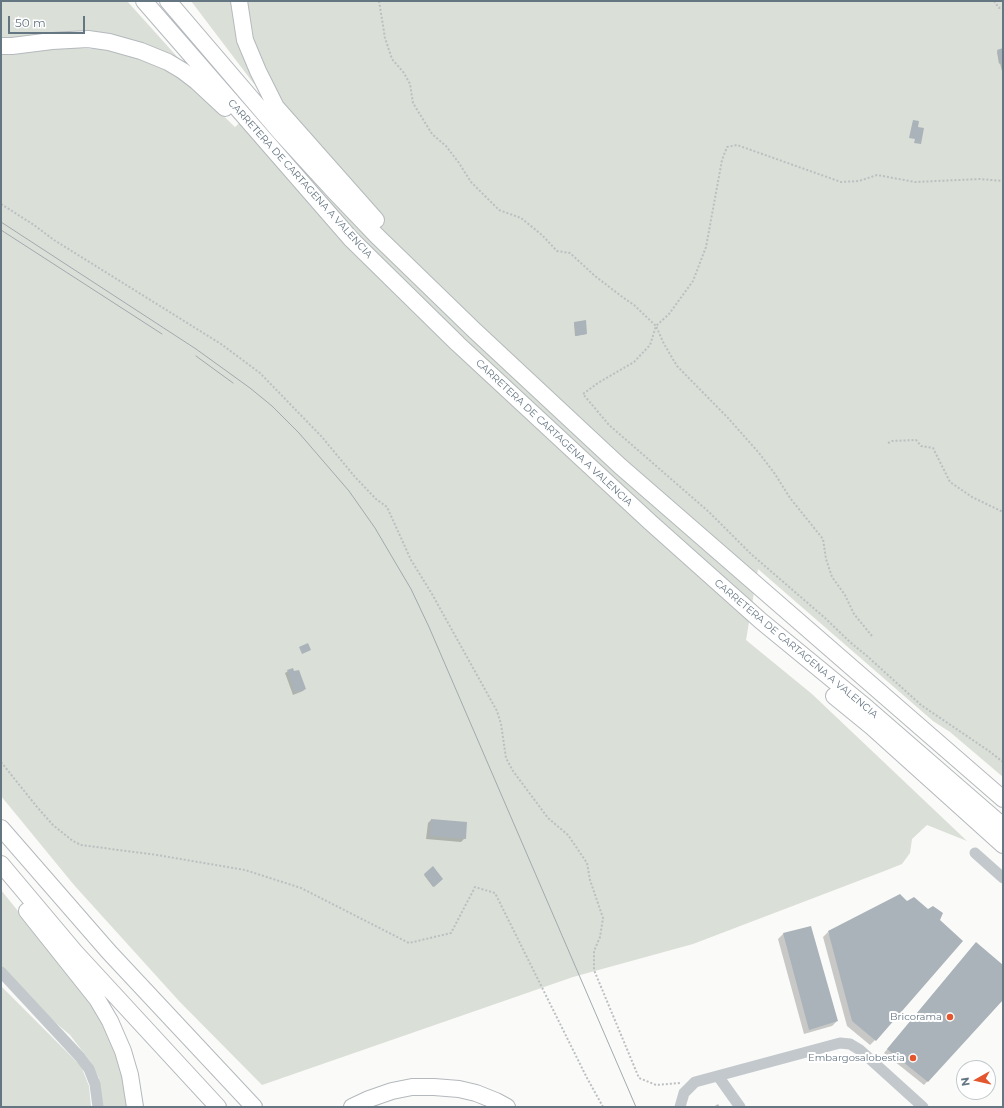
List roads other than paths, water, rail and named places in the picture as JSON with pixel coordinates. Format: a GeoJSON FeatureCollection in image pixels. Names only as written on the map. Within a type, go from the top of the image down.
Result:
{"type":"FeatureCollection","features":[{"type":"Feature","properties":{"kind":"highway","name":"CARRETERA DE CARTAGENA A VALENCIA"},"geometry":{"type":"LineString","coordinates":[[144,1],[351,239],[458,344],[650,522],[760,620],[867,708],[1003,826]]}},
{"type":"Feature","properties":{"kind":"highway","name":"CARRETERA DE CARTAGENA A VALENCIA"},"geometry":{"type":"LineString","coordinates":[[168,1],[280,132],[335,192],[377,236],[474,330],[575,426],[1003,799]]}},
{"type":"Feature","properties":{"kind":"highway"},"geometry":{"type":"LineString","coordinates":[[239,1],[245,40],[258,71],[276,107],[474,330]]}},
{"type":"Feature","properties":{"kind":"highway"},"geometry":{"type":"LineString","coordinates":[[1,46],[52,41],[98,40],[140,51],[168,62],[196,80],[226,109],[284,172],[351,239]]}},
{"type":"Feature","properties":{"kind":"highway"},"geometry":{"type":"LineString","coordinates":[[760,620],[806,671],[872,727],[1003,845]]}},
{"type":"Feature","properties":{"kind":"highway"},"geometry":{"type":"LineString","coordinates":[[1,828],[109,952],[254,1107]]}},
{"type":"Feature","properties":{"kind":"highway"},"geometry":{"type":"LineString","coordinates":[[1,864],[75,952],[218,1107]]}},
{"type":"Feature","properties":{"kind":"highway"},"geometry":{"type":"LineString","coordinates":[[1,879],[97,1000],[110,1021],[123,1051],[130,1075],[135,1107]]}},
{"type":"Feature","properties":{"kind":"highway"},"geometry":{"type":"LineString","coordinates":[[352,1107],[392,1091],[412,1087],[434,1087],[459,1089],[476,1093],[507,1107]]}},
{"type":"Feature","properties":{"kind":"highway"},"geometry":{"type":"LineString","coordinates":[[366,1107],[394,1097],[431,1092],[446,1093],[478,1100],[492,1107]]}},
{"type":"Feature","properties":{"kind":"street"},"geometry":{"type":"LineString","coordinates":[[975,853],[1003,878]]}},
{"type":"Feature","properties":{"kind":"street"},"geometry":{"type":"LineString","coordinates":[[1,972],[80,1057],[89,1069],[96,1084],[98,1107]]}},
{"type":"Feature","properties":{"kind":"street"},"geometry":{"type":"LineString","coordinates":[[680,1107],[684,1093],[695,1082],[840,1043],[850,1044],[860,1050],[923,1107]]}},
{"type":"Feature","properties":{"kind":"street"},"geometry":{"type":"LineString","coordinates":[[718,1076],[740,1107]]}},
{"type":"Feature","properties":{"kind":"tram line"},"geometry":{"type":"LineString","coordinates":[[1,222],[196,349],[250,388],[272,406],[299,433],[349,491],[375,528],[411,589],[429,627],[636,1107]]}},
{"type":"Feature","properties":{"kind":"tram line"},"geometry":{"type":"LineString","coordinates":[[1,230],[162,334]]}},
{"type":"Feature","properties":{"kind":"tram line"},"geometry":{"type":"LineString","coordinates":[[196,356],[233,383]]}},
{"type":"Feature","properties":{"kind":"place","name":"Bricorama"},"geometry":{"type":"Point","coordinates":[950,1017]}},
{"type":"Feature","properties":{"kind":"place","name":"Embargosalobestia"},"geometry":{"type":"Point","coordinates":[913,1058]}}]}
